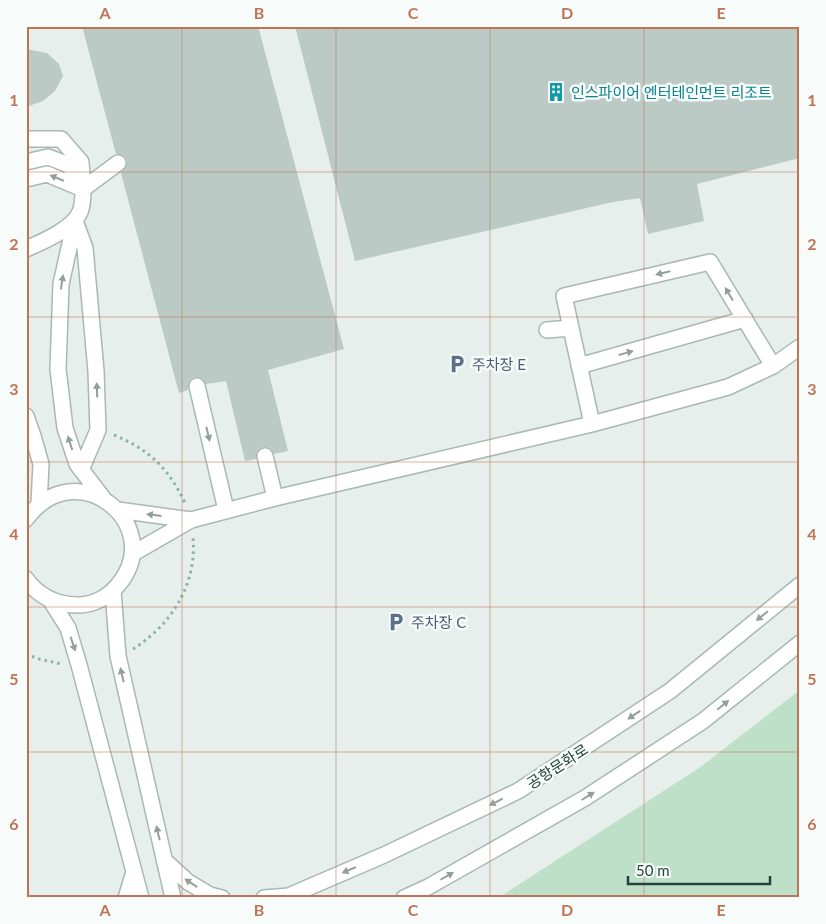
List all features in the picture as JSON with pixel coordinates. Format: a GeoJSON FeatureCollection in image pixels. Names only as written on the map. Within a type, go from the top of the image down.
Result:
{"type":"FeatureCollection","features":[{"type":"Feature","properties":{"kind":"street"},"geometry":{"type":"LineString","coordinates":[[26,138],[61,139],[81,162],[83,189],[81,210],[75,221],[61,284],[58,369],[65,428],[77,464],[104,499],[118,510],[127,523],[131,538],[132,554],[129,568],[114,591],[100,600],[84,605],[67,605],[51,601],[26,580]]}},
{"type":"Feature","properties":{"kind":"street"},"geometry":{"type":"LineString","coordinates":[[26,162],[48,156],[69,165],[83,189]]}},
{"type":"Feature","properties":{"kind":"street"},"geometry":{"type":"LineString","coordinates":[[83,189],[118,163]]}},
{"type":"Feature","properties":{"kind":"street"},"geometry":{"type":"LineString","coordinates":[[26,179],[47,174],[83,189]]}},
{"type":"Feature","properties":{"kind":"street"},"geometry":{"type":"LineString","coordinates":[[26,249],[46,240],[75,221]]}},
{"type":"Feature","properties":{"kind":"street"},"geometry":{"type":"LineString","coordinates":[[75,221],[85,248],[96,371],[98,430],[81,470]]}},
{"type":"Feature","properties":{"kind":"street"},"geometry":{"type":"LineString","coordinates":[[592,424],[564,296],[710,262],[772,366]]}},
{"type":"Feature","properties":{"kind":"street"},"geometry":{"type":"LineString","coordinates":[[579,366],[744,320]]}},
{"type":"Feature","properties":{"kind":"street"},"geometry":{"type":"LineString","coordinates":[[547,330],[571,328]]}},
{"type":"Feature","properties":{"kind":"street"},"geometry":{"type":"LineString","coordinates":[[132,554],[190,520],[275,498],[592,424],[728,387],[772,366],[800,347]]}},
{"type":"Feature","properties":{"kind":"street"},"geometry":{"type":"LineString","coordinates":[[197,386],[226,510]]}},
{"type":"Feature","properties":{"kind":"street"},"geometry":{"type":"LineString","coordinates":[[26,416],[41,464],[39,504]]}},
{"type":"Feature","properties":{"kind":"street"},"geometry":{"type":"LineString","coordinates":[[265,456],[275,498]]}},
{"type":"Feature","properties":{"kind":"street"},"geometry":{"type":"LineString","coordinates":[[26,518],[39,504],[54,495],[71,492],[88,493],[104,499]]}},
{"type":"Feature","properties":{"kind":"street"},"geometry":{"type":"LineString","coordinates":[[118,510],[190,520]]}},
{"type":"Feature","properties":{"kind":"street","name":"공항문화로"},"geometry":{"type":"LineString","coordinates":[[264,898],[287,897],[384,855],[518,791],[670,691],[800,585]]}},
{"type":"Feature","properties":{"kind":"street"},"geometry":{"type":"LineString","coordinates":[[114,591],[118,656],[173,898]]}},
{"type":"Feature","properties":{"kind":"street"},"geometry":{"type":"LineString","coordinates":[[51,601],[68,628],[79,664],[141,898]]}},
{"type":"Feature","properties":{"kind":"street"},"geometry":{"type":"LineString","coordinates":[[404,898],[428,887],[585,798],[703,721],[800,643]]}},
{"type":"Feature","properties":{"kind":"street"},"geometry":{"type":"LineString","coordinates":[[164,860],[188,882],[210,895],[222,898]]}},
{"type":"Feature","properties":{"kind":"street"},"geometry":{"type":"LineString","coordinates":[[126,898],[134,872]]}},
{"type":"Feature","properties":{"kind":"green space"},"geometry":{"type":"Polygon","coordinates":[[[800,690],[800,898],[498,898],[699,768],[800,690]]]}},
{"type":"Feature","properties":{"kind":"building"},"geometry":{"type":"Polygon","coordinates":[[[82,26],[258,26],[344,349],[268,370],[288,451],[274,454],[268,447],[262,447],[256,453],[256,459],[245,461],[226,381],[206,384],[203,379],[194,377],[188,383],[188,390],[179,393],[121,173],[126,167],[127,161],[122,155],[116,154],[82,26]]]}},
{"type":"Feature","properties":{"kind":"building","name":"인스파이어 엔터테인먼트 리조트"},"geometry":{"type":"Polygon","coordinates":[[[295,26],[800,26],[800,158],[697,184],[704,221],[648,234],[640,198],[613,202],[355,261],[295,26]]]}},
{"type":"Feature","properties":{"kind":"building"},"geometry":{"type":"Polygon","coordinates":[[[26,49],[47,53],[59,64],[63,76],[55,91],[43,101],[26,107],[26,49]]]}},
{"type":"Feature","properties":{"kind":"place","name":"인스파이어 엔터테인먼트 리조트"},"geometry":{"type":"Point","coordinates":[556,92]}},
{"type":"Feature","properties":{"kind":"place","name":"주차장 E"},"geometry":{"type":"Point","coordinates":[457,364]}},
{"type":"Feature","properties":{"kind":"place","name":"주차장 C"},"geometry":{"type":"Point","coordinates":[396,622]}}]}
